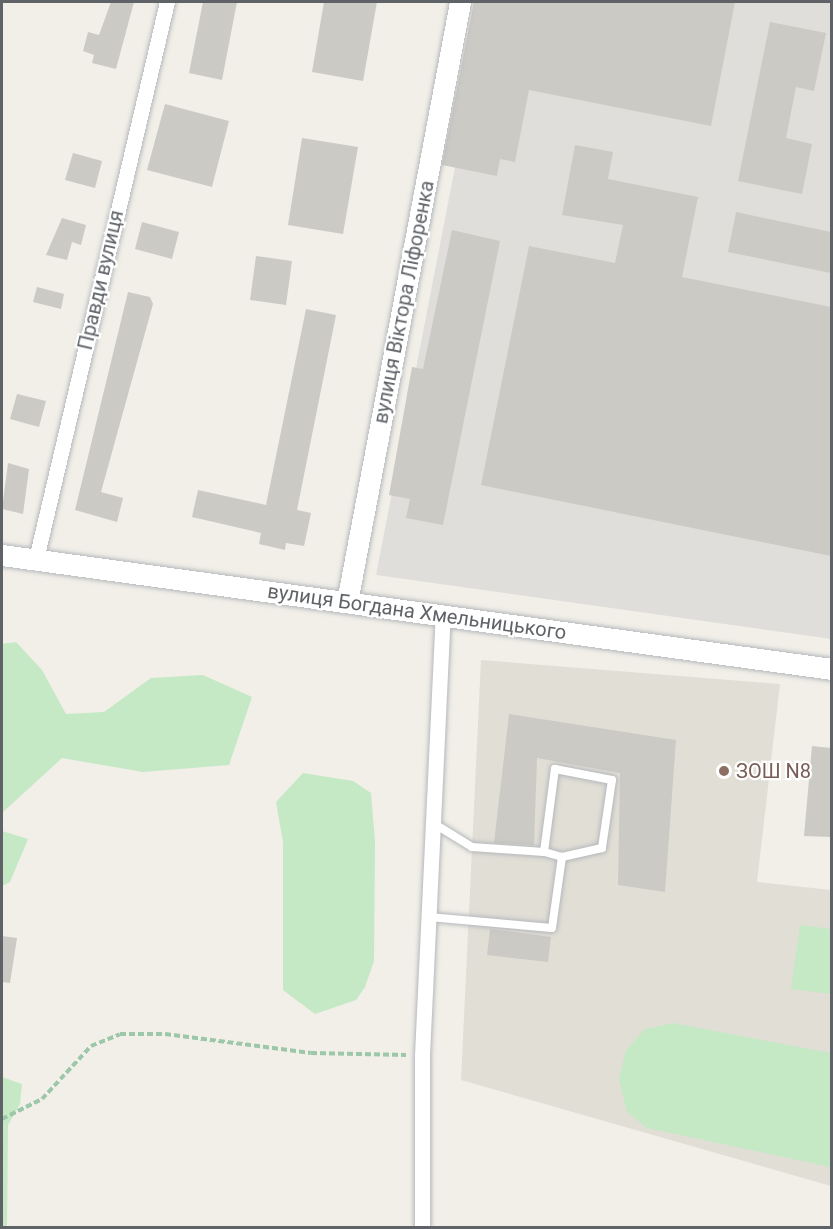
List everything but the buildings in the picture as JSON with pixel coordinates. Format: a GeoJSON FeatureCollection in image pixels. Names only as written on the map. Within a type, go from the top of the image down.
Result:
{"type":"FeatureCollection","features":[{"type":"Feature","properties":{"kind":"street","name":"Правди вулиця"},"geometry":{"type":"LineString","coordinates":[[36,559],[167,2]]}},
{"type":"Feature","properties":{"kind":"street","name":"вулиця Віктора Ліфоренка"},"geometry":{"type":"LineString","coordinates":[[347,602],[460,2]]}},
{"type":"Feature","properties":{"kind":"street","name":"вулиця Богдана Хмельницького"},"geometry":{"type":"LineString","coordinates":[[2,555],[831,669]]}},
{"type":"Feature","properties":{"kind":"street"},"geometry":{"type":"LineString","coordinates":[[422,1227],[422,1055],[443,615]]}},
{"type":"Feature","properties":{"kind":"lane"},"geometry":{"type":"LineString","coordinates":[[433,824],[472,847],[544,852],[562,857],[602,848],[612,780],[555,769],[544,852]]}},
{"type":"Feature","properties":{"kind":"lane"},"geometry":{"type":"LineString","coordinates":[[429,917],[552,928],[562,857]]}},
{"type":"Feature","properties":{"kind":"path"},"geometry":{"type":"LineString","coordinates":[[2,1119],[42,1099],[92,1046],[120,1034],[165,1034],[311,1053],[422,1055]]}},
{"type":"Feature","properties":{"kind":"shaded area"},"geometry":{"type":"Polygon","coordinates":[[[487,2],[831,2],[831,639],[376,575],[487,2]]]}},
{"type":"Feature","properties":{"kind":"shaded area"},"geometry":{"type":"Polygon","coordinates":[[[481,660],[780,684],[757,882],[831,890],[831,1186],[461,1080],[481,660]]]}},
{"type":"Feature","properties":{"kind":"green space"},"geometry":{"type":"Polygon","coordinates":[[[16,642],[42,670],[66,714],[104,712],[151,678],[203,675],[252,697],[229,765],[143,772],[62,758],[2,813],[2,644],[16,642]]]}},
{"type":"Feature","properties":{"kind":"green space"},"geometry":{"type":"Polygon","coordinates":[[[303,773],[353,781],[371,793],[375,842],[374,961],[365,987],[356,1000],[315,1014],[283,990],[283,842],[276,802],[303,773]]]}},
{"type":"Feature","properties":{"kind":"green space"},"geometry":{"type":"Polygon","coordinates":[[[2,831],[28,839],[10,882],[2,886],[2,831]]]}},
{"type":"Feature","properties":{"kind":"green space"},"geometry":{"type":"Polygon","coordinates":[[[800,925],[831,929],[831,994],[791,989],[800,925]]]}},
{"type":"Feature","properties":{"kind":"green space"},"geometry":{"type":"Polygon","coordinates":[[[673,1023],[831,1053],[831,1167],[647,1128],[627,1112],[619,1079],[626,1050],[645,1029],[673,1023]]]}},
{"type":"Feature","properties":{"kind":"green space"},"geometry":{"type":"Polygon","coordinates":[[[2,1077],[22,1084],[20,1104],[8,1125],[7,1228],[2,1227],[2,1077]]]}},
{"type":"Feature","properties":{"kind":"place","name":"ЗОШ N8"},"geometry":{"type":"Point","coordinates":[724,771]}}]}
